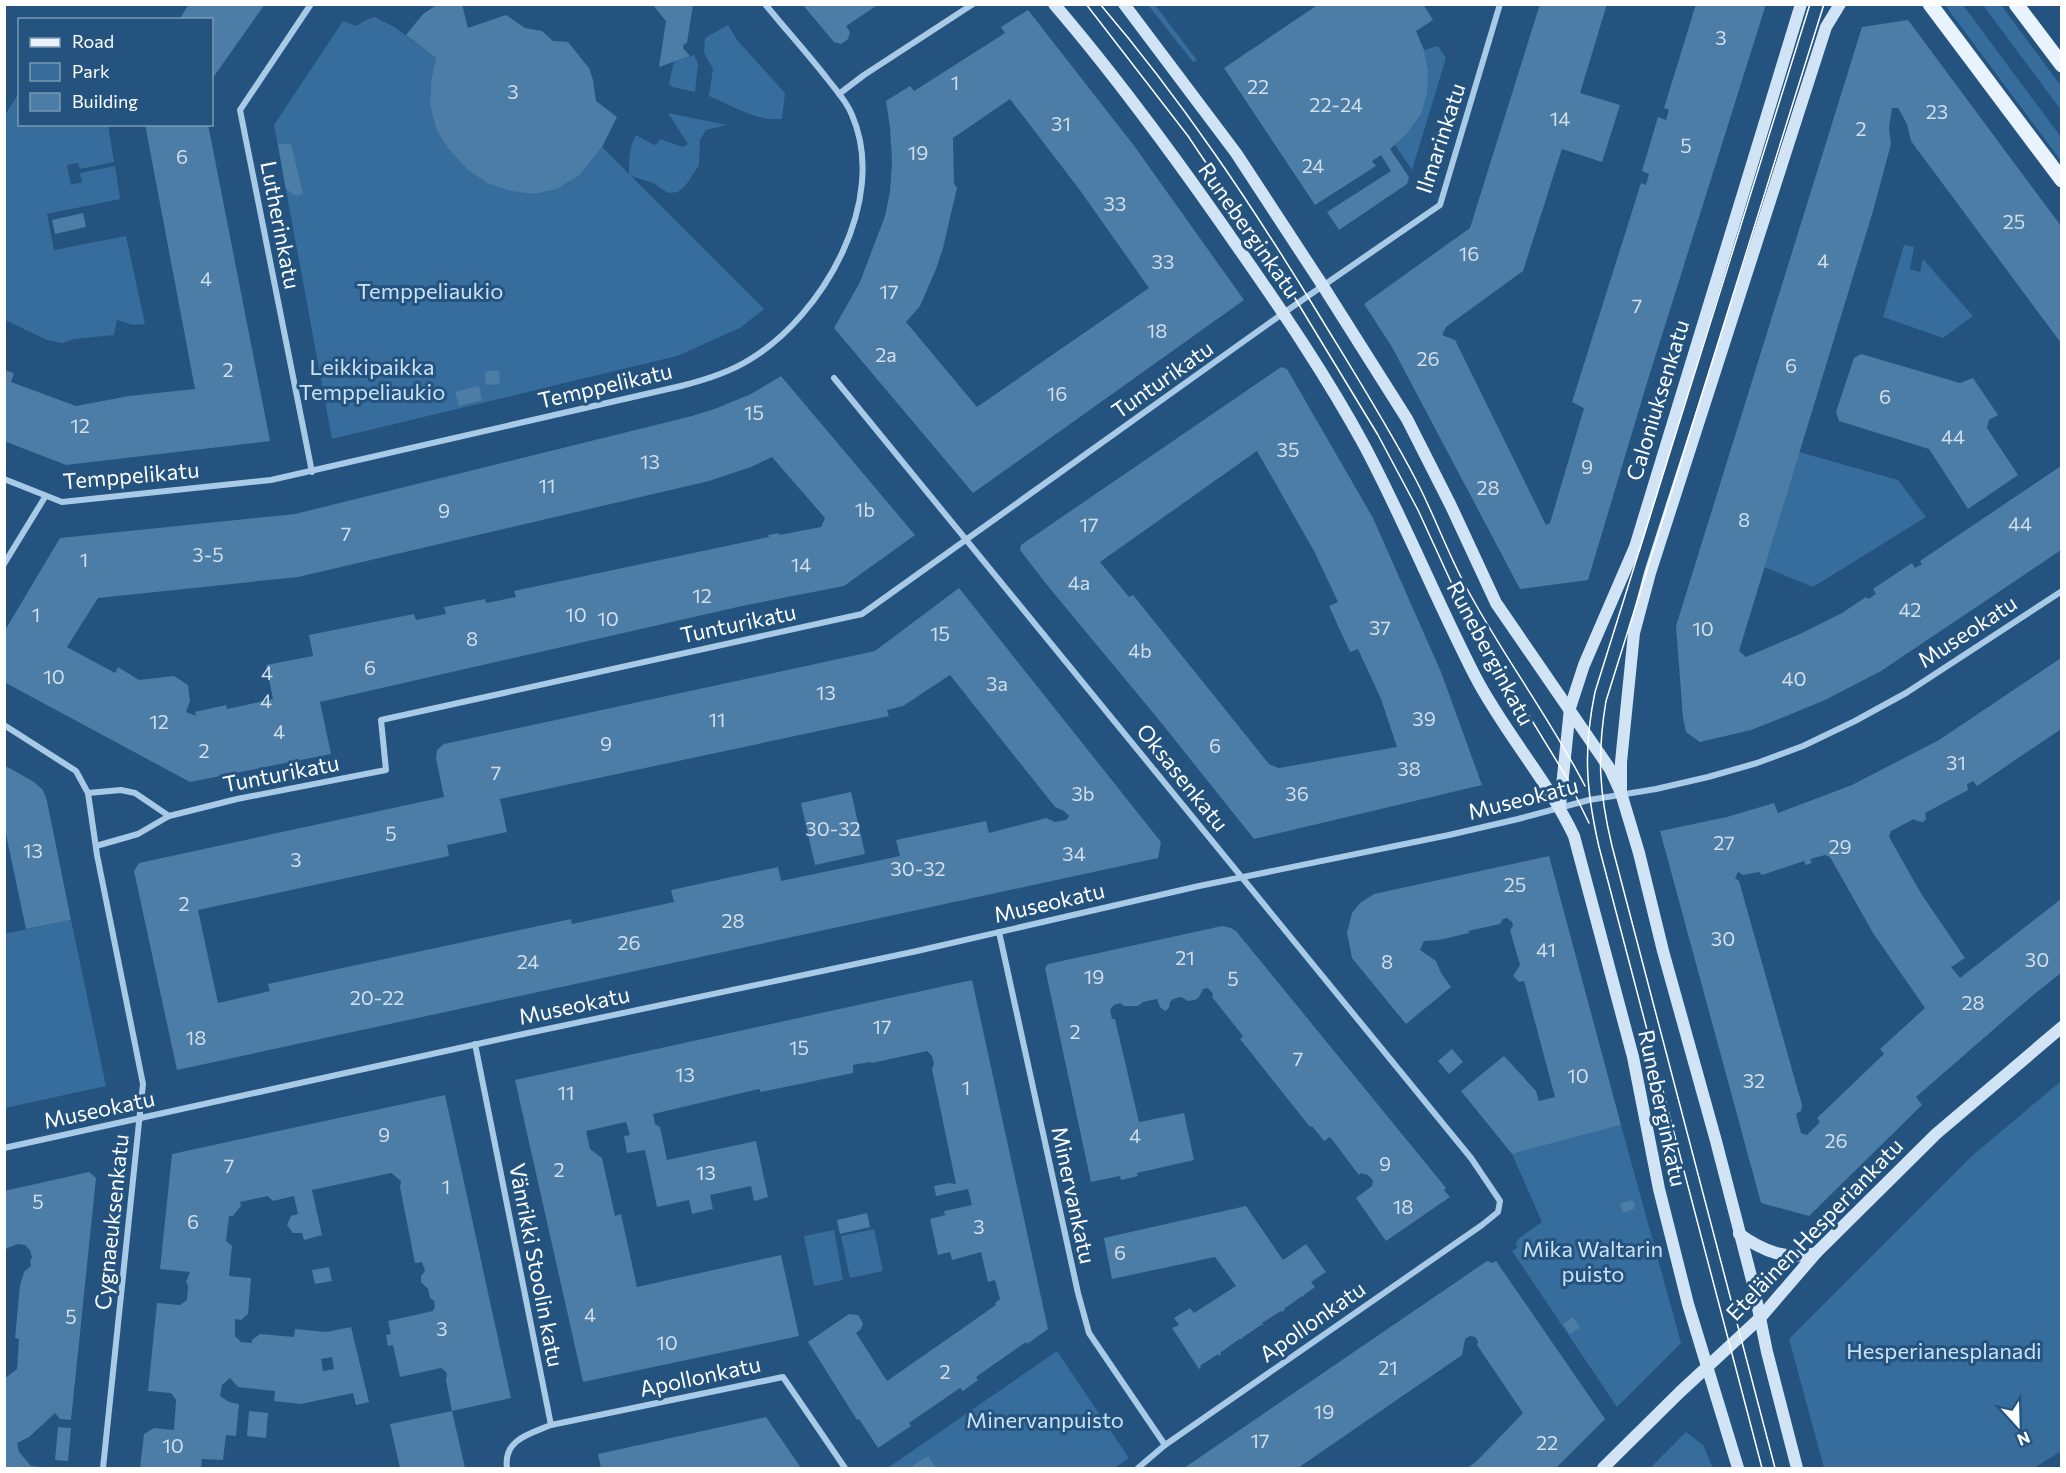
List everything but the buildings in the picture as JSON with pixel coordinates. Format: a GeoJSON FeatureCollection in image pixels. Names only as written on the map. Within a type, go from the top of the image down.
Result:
{"type":"FeatureCollection","features":[{"type":"Feature","properties":{"kind":"main road","name":"Runeberginkatu"},"geometry":{"type":"LineString","coordinates":[[1054,4],[1195,185],[1310,356],[1363,443],[1404,525],[1451,628],[1496,715],[1560,806],[1574,836],[1584,867],[1633,1057],[1659,1190],[1696,1337],[1738,1468]]}},
{"type":"Feature","properties":{"kind":"main road","name":"Runeberginkatu"},"geometry":{"type":"LineString","coordinates":[[1124,4],[1236,153],[1323,286],[1407,419],[1496,603],[1610,769],[1621,793],[1716,1141],[1797,1468]]}},
{"type":"Feature","properties":{"kind":"main road","name":"Caloniuksenkatu"},"geometry":{"type":"LineString","coordinates":[[1560,806],[1570,708],[1584,665],[1635,547],[1801,4]]}},
{"type":"Feature","properties":{"kind":"main road","name":"Caloniuksenkatu"},"geometry":{"type":"LineString","coordinates":[[1621,793],[1634,633],[1645,593],[1826,27],[1840,4]]}},
{"type":"Feature","properties":{"kind":"main road"},"geometry":{"type":"LineString","coordinates":[[1930,4],[2061,180]]}},
{"type":"Feature","properties":{"kind":"main road"},"geometry":{"type":"LineString","coordinates":[[2016,4],[2061,65]]}},
{"type":"Feature","properties":{"kind":"main road","name":"Eteläinen Hesperiankatu"},"geometry":{"type":"LineString","coordinates":[[1603,1468],[1760,1318],[1816,1253],[1936,1134],[2061,1027]]}},
{"type":"Feature","properties":{"kind":"main road"},"geometry":{"type":"LineString","coordinates":[[1739,1234],[1765,1250],[1780,1254],[1797,1257],[1816,1253]]}},
{"type":"Feature","properties":{"kind":"street","name":"Lutherinkatu"},"geometry":{"type":"LineString","coordinates":[[311,4],[240,110],[312,472]]}},
{"type":"Feature","properties":{"kind":"street","name":"Temppelikatu"},"geometry":{"type":"LineString","coordinates":[[4,479],[62,502],[271,480],[681,386],[712,378],[750,360],[790,328],[822,289],[842,254],[855,222],[861,189],[859,135],[852,113],[765,4]]}},
{"type":"Feature","properties":{"kind":"street"},"geometry":{"type":"LineString","coordinates":[[839,94],[864,75],[973,4]]}},
{"type":"Feature","properties":{"kind":"street","name":"Ilmarinkatu"},"geometry":{"type":"LineString","coordinates":[[1282,314],[1440,205],[1500,4]]}},
{"type":"Feature","properties":{"kind":"street","name":"Tunturikatu"},"geometry":{"type":"LineString","coordinates":[[96,846],[138,834],[169,816],[237,799],[386,770],[381,720],[862,615],[1282,314]]}},
{"type":"Feature","properties":{"kind":"street","name":"Oksasenkatu"},"geometry":{"type":"LineString","coordinates":[[834,378],[1471,1158],[1500,1201]]}},
{"type":"Feature","properties":{"kind":"street","name":"Temppelikatu"},"geometry":{"type":"LineString","coordinates":[[4,564],[45,497]]}},
{"type":"Feature","properties":{"kind":"street","name":"Museokatu"},"geometry":{"type":"LineString","coordinates":[[4,1148],[1242,877],[1472,830],[1560,806],[1708,777],[1757,763],[1803,746],[1855,721],[1906,693],[2061,591]]}},
{"type":"Feature","properties":{"kind":"street","name":"Cygnaeuksenkatu"},"geometry":{"type":"LineString","coordinates":[[4,725],[76,771],[88,793],[96,846],[143,1084],[104,1468]]}},
{"type":"Feature","properties":{"kind":"street"},"geometry":{"type":"LineString","coordinates":[[88,793],[121,790],[135,793],[169,816]]}},
{"type":"Feature","properties":{"kind":"street","name":"Minervankatu"},"geometry":{"type":"LineString","coordinates":[[999,932],[1086,1325],[1089,1333],[1165,1445]]}},
{"type":"Feature","properties":{"kind":"street","name":"Vänrikki Stoolin katu"},"geometry":{"type":"LineString","coordinates":[[475,1044],[551,1425]]}},
{"type":"Feature","properties":{"kind":"street","name":"Apollonkatu"},"geometry":{"type":"LineString","coordinates":[[1138,1468],[1165,1445],[1482,1225],[1498,1212],[1500,1201]]}},
{"type":"Feature","properties":{"kind":"street","name":"Apollonkatu"},"geometry":{"type":"LineString","coordinates":[[551,1425],[783,1377],[845,1468]]}},
{"type":"Feature","properties":{"kind":"street"},"geometry":{"type":"LineString","coordinates":[[507,1468],[506,1453],[510,1446],[535,1431],[551,1425]]}},
{"type":"Feature","properties":{"kind":"green space"},"geometry":{"type":"Polygon","coordinates":[[[1148,5],[1155,5],[1197,60],[1193,62],[1148,5]]]}},
{"type":"Feature","properties":{"kind":"green space"},"geometry":{"type":"Polygon","coordinates":[[[1945,5],[1963,5],[2061,137],[2061,161],[1945,5]]]}},
{"type":"Feature","properties":{"kind":"green space"},"geometry":{"type":"Polygon","coordinates":[[[1983,5],[2001,5],[2061,86],[2061,110],[1983,5]]]}},
{"type":"Feature","properties":{"kind":"green space","name":"Temppeliaukio"},"geometry":{"type":"Polygon","coordinates":[[[375,17],[396,28],[436,58],[431,80],[430,104],[450,151],[468,170],[487,183],[535,194],[557,189],[580,175],[602,147],[629,174],[629,158],[636,135],[654,145],[660,139],[683,147],[688,144],[668,113],[727,125],[706,130],[700,140],[699,165],[686,185],[678,192],[668,193],[653,183],[631,176],[764,309],[740,328],[677,356],[332,439],[274,125],[343,21],[356,26],[375,17]]]}},
{"type":"Feature","properties":{"kind":"green space"},"geometry":{"type":"Polygon","coordinates":[[[728,25],[737,40],[785,93],[782,119],[763,118],[709,96],[713,69],[704,53],[705,38],[728,25]]]}},
{"type":"Feature","properties":{"kind":"green space"},"geometry":{"type":"Polygon","coordinates":[[[1438,46],[1446,58],[1412,170],[1395,145],[1407,134],[1421,114],[1424,50],[1438,46]]]}},
{"type":"Feature","properties":{"kind":"green space"},"geometry":{"type":"Polygon","coordinates":[[[694,55],[698,64],[695,92],[672,87],[669,83],[674,62],[694,55]]]}},
{"type":"Feature","properties":{"kind":"green space"},"geometry":{"type":"Polygon","coordinates":[[[18,95],[18,126],[108,126],[114,162],[80,169],[78,163],[67,165],[71,185],[82,182],[80,173],[115,166],[120,199],[47,214],[54,250],[126,236],[145,324],[133,325],[117,320],[114,335],[74,339],[62,343],[47,340],[5,320],[5,115],[18,95]]]}},
{"type":"Feature","properties":{"kind":"green space"},"geometry":{"type":"Polygon","coordinates":[[[1904,245],[1914,247],[1910,269],[1920,272],[1923,259],[1973,316],[1943,338],[1883,317],[1904,245]]]}},
{"type":"Feature","properties":{"kind":"green space"},"geometry":{"type":"Polygon","coordinates":[[[1799,452],[1898,480],[1926,517],[1813,587],[1764,567],[1799,452]]]}},
{"type":"Feature","properties":{"kind":"green space"},"geometry":{"type":"Polygon","coordinates":[[[71,920],[106,1086],[5,1108],[4,934],[71,920]]]}},
{"type":"Feature","properties":{"kind":"green space","name":"Hesperianesplanadi"},"geometry":{"type":"Polygon","coordinates":[[[2061,1081],[2061,1451],[2034,1468],[1824,1468],[1789,1339],[1973,1155],[2061,1081]]]}},
{"type":"Feature","properties":{"kind":"green space","name":"Mika Waltarin puisto"},"geometry":{"type":"Polygon","coordinates":[[[1621,1125],[1681,1343],[1617,1407],[1512,1251],[1517,1248],[1516,1243],[1519,1238],[1542,1222],[1512,1154],[1621,1125]]]}},
{"type":"Feature","properties":{"kind":"green space"},"geometry":{"type":"Polygon","coordinates":[[[874,1229],[883,1271],[850,1278],[841,1236],[874,1229]]]}},
{"type":"Feature","properties":{"kind":"green space"},"geometry":{"type":"Polygon","coordinates":[[[834,1230],[843,1280],[814,1286],[804,1236],[834,1230]]]}},
{"type":"Feature","properties":{"kind":"green space","name":"Minervanpuisto"},"geometry":{"type":"Polygon","coordinates":[[[1057,1351],[1129,1458],[1114,1468],[889,1467],[1057,1351]]]}},
{"type":"Feature","properties":{"kind":"green space"},"geometry":{"type":"Polygon","coordinates":[[[1686,1432],[1703,1445],[1713,1468],[1650,1468],[1686,1432]]]}},
{"type":"Feature","properties":{"kind":"tram line"},"geometry":{"type":"LineString","coordinates":[[1086,4],[1188,136],[1279,272],[1378,435],[1418,510],[1462,606],[1567,778],[1589,823]]}},
{"type":"Feature","properties":{"kind":"tram line"},"geometry":{"type":"LineString","coordinates":[[1100,4],[1187,115],[1241,192],[1291,270],[1392,436],[1422,491],[1457,570],[1478,609],[1556,734],[1585,786]]}},
{"type":"Feature","properties":{"kind":"tram line"},"geometry":{"type":"LineString","coordinates":[[1762,1468],[1599,847],[1591,807],[1588,752],[1595,692],[1810,4]]}},
{"type":"Feature","properties":{"kind":"tram line"},"geometry":{"type":"LineString","coordinates":[[1775,1468],[1612,846],[1602,791],[1601,739],[1606,701],[1824,4]]}},
{"type":"Feature","properties":{"kind":"park label","name":"Leikkipaikka Temppeliaukio"},"geometry":{"type":"Point","coordinates":[372,378]}}]}
